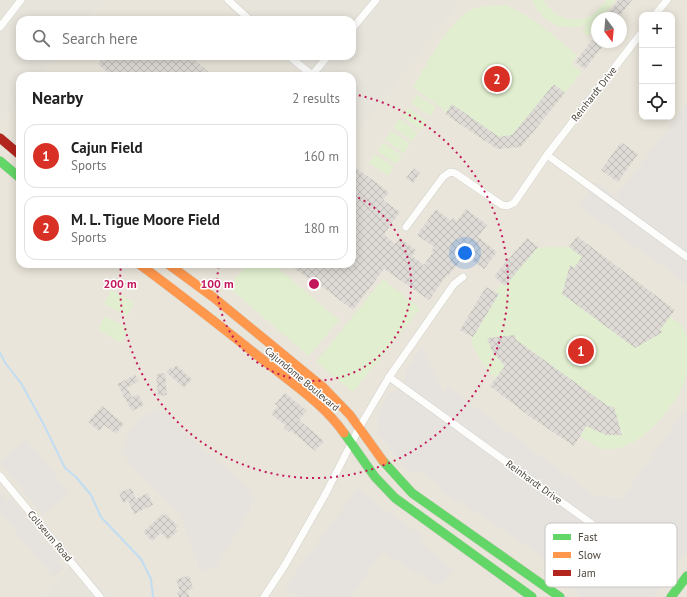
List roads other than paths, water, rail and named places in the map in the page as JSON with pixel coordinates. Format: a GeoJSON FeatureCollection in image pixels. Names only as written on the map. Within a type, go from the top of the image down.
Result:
{"type":"FeatureCollection","features":[{"type":"Feature","properties":{"kind":"street"},"geometry":{"type":"LineString","coordinates":[[0,27],[21,0]]}},
{"type":"Feature","properties":{"kind":"street"},"geometry":{"type":"LineString","coordinates":[[228,0],[246,16]]}},
{"type":"Feature","properties":{"kind":"street"},"geometry":{"type":"LineString","coordinates":[[356,24],[376,0]]}},
{"type":"Feature","properties":{"kind":"street"},"geometry":{"type":"LineString","coordinates":[[657,12],[667,0]]}},
{"type":"Feature","properties":{"kind":"street","name":"Reinhardt Drive"},"geometry":{"type":"LineString","coordinates":[[406,226],[445,174],[450,172],[455,173],[497,203],[507,206],[515,201],[547,155],[639,36]]}},
{"type":"Feature","properties":{"kind":"street"},"geometry":{"type":"LineString","coordinates":[[294,60],[308,72]]}},
{"type":"Feature","properties":{"kind":"street"},"geometry":{"type":"LineString","coordinates":[[315,72],[325,60]]}},
{"type":"Feature","properties":{"kind":"street"},"geometry":{"type":"LineString","coordinates":[[0,138],[16,151]]}},
{"type":"Feature","properties":{"kind":"street"},"geometry":{"type":"LineString","coordinates":[[10,146],[0,160],[16,174]]}},
{"type":"Feature","properties":{"kind":"street"},"geometry":{"type":"LineString","coordinates":[[547,155],[687,257]]}},
{"type":"Feature","properties":{"kind":"street","name":"Cajundome Boulevard"},"geometry":{"type":"LineString","coordinates":[[144,268],[209,316],[317,404],[339,426],[374,477],[395,498],[532,597]]}},
{"type":"Feature","properties":{"kind":"street","name":"Cajundome Boulevard"},"geometry":{"type":"LineString","coordinates":[[174,268],[213,296],[324,388],[342,406],[376,452],[412,492],[545,586]]}},
{"type":"Feature","properties":{"kind":"street"},"geometry":{"type":"LineString","coordinates":[[264,597],[285,565],[326,493],[359,428],[389,377],[454,284],[463,277]]}},
{"type":"Feature","properties":{"kind":"street","name":"Reinhardt Drive"},"geometry":{"type":"LineString","coordinates":[[389,377],[591,523]]}},
{"type":"Feature","properties":{"kind":"street","name":"Coliseum Road"},"geometry":{"type":"LineString","coordinates":[[0,476],[100,597]]}},
{"type":"Feature","properties":{"kind":"street"},"geometry":{"type":"LineString","coordinates":[[408,508],[416,502],[443,521],[482,542]]}},
{"type":"Feature","properties":{"kind":"street"},"geometry":{"type":"LineString","coordinates":[[671,597],[687,576]]}},
{"type":"Feature","properties":{"kind":"street","name":"Cajundome Boulevard"},"geometry":{"type":"LineString","coordinates":[[546,587],[560,597]]}},
{"type":"Feature","properties":{"kind":"waterway"},"geometry":{"type":"LineString","coordinates":[[0,353],[6,364],[21,383],[65,468],[76,477],[91,495],[101,517],[141,559],[151,579],[153,597]]}},
{"type":"Feature","properties":{"kind":"place","name":"M. L. Tigue Moore Field"},"geometry":{"type":"Point","coordinates":[497,79]}},
{"type":"Feature","properties":{"kind":"place","name":"Cajun Field"},"geometry":{"type":"Point","coordinates":[581,351]}}]}
